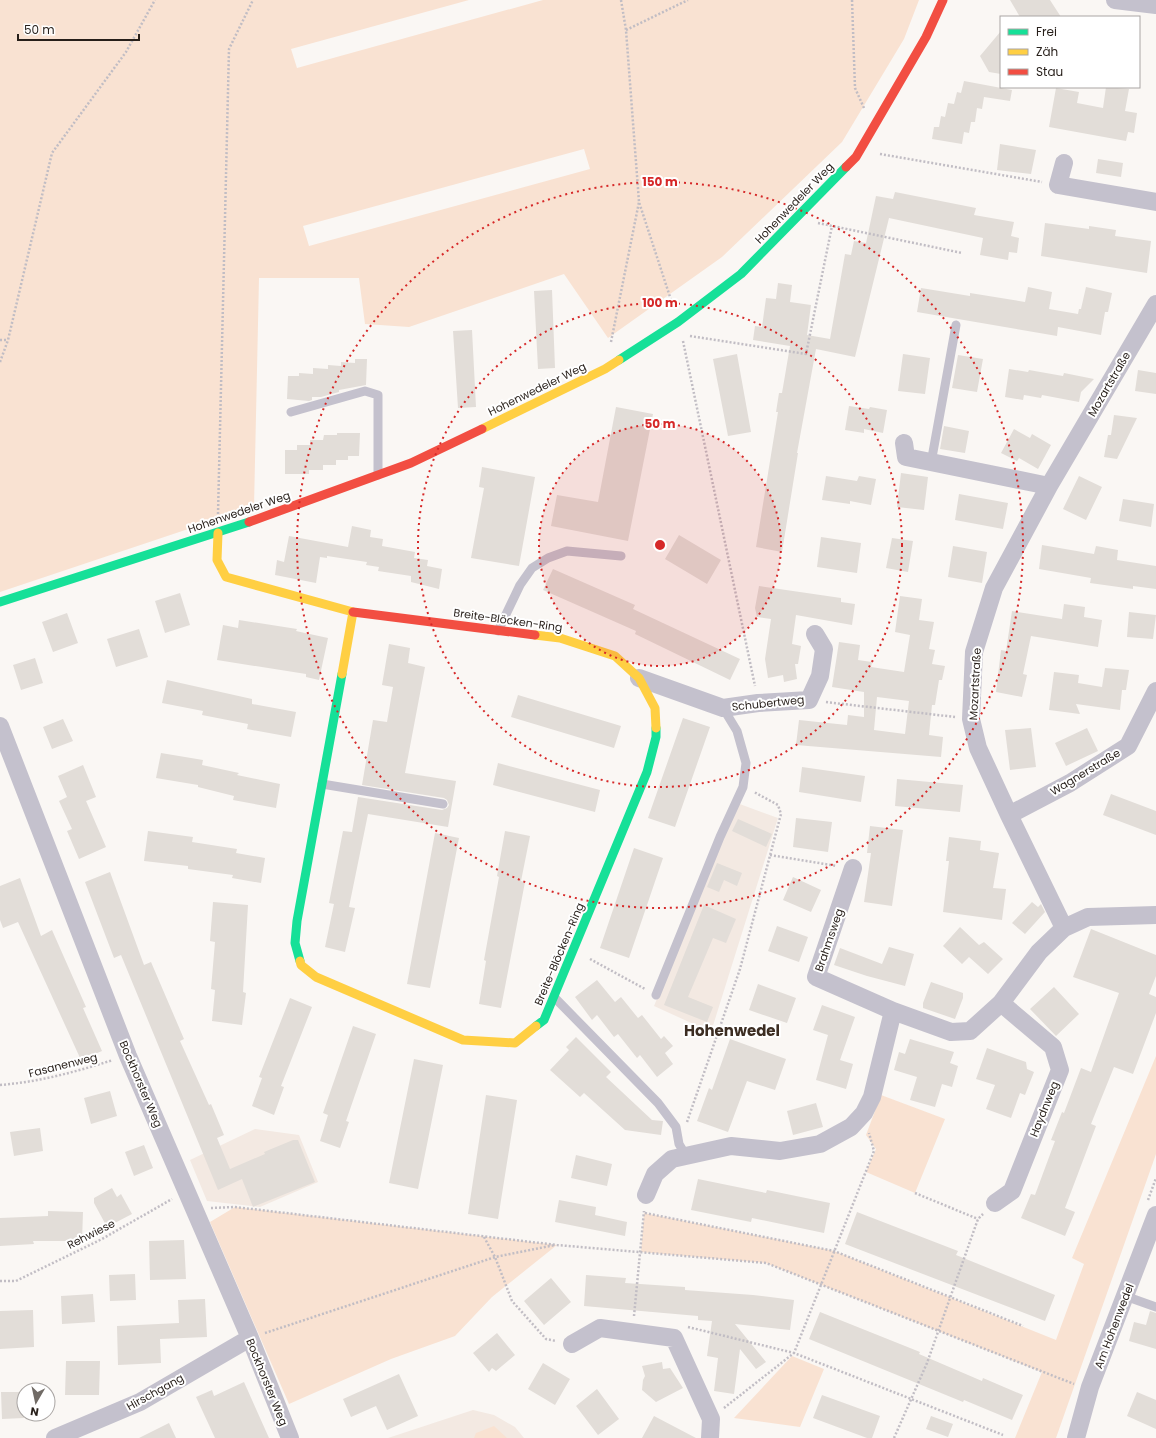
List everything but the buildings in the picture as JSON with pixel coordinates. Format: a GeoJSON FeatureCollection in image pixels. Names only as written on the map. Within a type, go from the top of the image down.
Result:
{"type":"FeatureCollection","features":[{"type":"Feature","properties":{"kind":"street","name":"Hohenwedeler Weg"},"geometry":{"type":"LineString","coordinates":[[0,602],[218,532],[378,477],[411,463],[605,369],[678,322],[740,274],[856,157],[926,37],[943,0]]}},
{"type":"Feature","properties":{"kind":"street"},"geometry":{"type":"LineString","coordinates":[[1115,0],[1156,5]]}},
{"type":"Feature","properties":{"kind":"street"},"geometry":{"type":"LineString","coordinates":[[1064,163],[1058,185],[1156,202]]}},
{"type":"Feature","properties":{"kind":"street","name":"Mozartstraße"},"geometry":{"type":"LineString","coordinates":[[1064,928],[978,748],[971,718],[974,652],[994,588],[1049,486],[1156,304]]}},
{"type":"Feature","properties":{"kind":"street"},"geometry":{"type":"LineString","coordinates":[[904,443],[906,457],[1049,486]]}},
{"type":"Feature","properties":{"kind":"street","name":"Breite-Blöcken-Ring"},"geometry":{"type":"LineString","coordinates":[[218,532],[217,560],[226,577],[353,612],[560,638],[615,656],[639,678],[654,708],[656,737],[647,772],[574,951],[544,1020],[515,1044],[463,1040],[316,977],[301,965],[295,943],[297,922],[353,612]]}},
{"type":"Feature","properties":{"kind":"street","name":"Schubertweg"},"geometry":{"type":"LineString","coordinates":[[639,678],[723,708],[758,703],[809,700],[820,676],[824,649],[815,634]]}},
{"type":"Feature","properties":{"kind":"street","name":"Wagnerstraße"},"geometry":{"type":"LineString","coordinates":[[1009,815],[1070,783],[1128,746],[1156,691]]}},
{"type":"Feature","properties":{"kind":"street","name":"Bockhorster Weg"},"geometry":{"type":"LineString","coordinates":[[0,726],[128,1056],[250,1338],[290,1438]]}},
{"type":"Feature","properties":{"kind":"street","name":"Brahmsweg"},"geometry":{"type":"LineString","coordinates":[[853,868],[816,977],[893,1010]]}},
{"type":"Feature","properties":{"kind":"street"},"geometry":{"type":"LineString","coordinates":[[646,1195],[655,1174],[682,1149],[731,1146],[780,1151],[820,1144],[851,1127],[864,1113],[872,1097],[893,1010],[951,1032],[970,1031],[1001,1003],[1039,952],[1064,928],[1088,917],[1156,915]]}},
{"type":"Feature","properties":{"kind":"street","name":"Haydnweg"},"geometry":{"type":"LineString","coordinates":[[995,1203],[1012,1191],[1060,1070],[1053,1047],[1001,1003]]}},
{"type":"Feature","properties":{"kind":"street","name":"Am Hohenwedel"},"geometry":{"type":"LineString","coordinates":[[1076,1438],[1090,1388],[1156,1215]]}},
{"type":"Feature","properties":{"kind":"street"},"geometry":{"type":"LineString","coordinates":[[572,1344],[600,1328],[674,1338],[711,1419],[710,1438]]}},
{"type":"Feature","properties":{"kind":"street","name":"Hirschgang"},"geometry":{"type":"LineString","coordinates":[[55,1438],[140,1402],[250,1338]]}},
{"type":"Feature","properties":{"kind":"lane"},"geometry":{"type":"LineString","coordinates":[[931,463],[956,325]]}},
{"type":"Feature","properties":{"kind":"lane"},"geometry":{"type":"LineString","coordinates":[[291,412],[365,391],[378,395],[378,477]]}},
{"type":"Feature","properties":{"kind":"lane"},"geometry":{"type":"LineString","coordinates":[[498,631],[520,585],[532,568],[548,558],[567,551],[621,556]]}},
{"type":"Feature","properties":{"kind":"lane"},"geometry":{"type":"LineString","coordinates":[[656,995],[720,837],[742,787],[746,763],[737,731],[723,708]]}},
{"type":"Feature","properties":{"kind":"lane"},"geometry":{"type":"LineString","coordinates":[[322,784],[443,804]]}},
{"type":"Feature","properties":{"kind":"lane"},"geometry":{"type":"LineString","coordinates":[[554,997],[658,1104],[676,1127],[682,1149]]}},
{"type":"Feature","properties":{"kind":"lane"},"geometry":{"type":"LineString","coordinates":[[1125,1296],[1156,1307]]}},
{"type":"Feature","properties":{"kind":"path"},"geometry":{"type":"LineString","coordinates":[[0,362],[8,340],[52,153],[126,52],[155,0]]}},
{"type":"Feature","properties":{"kind":"path"},"geometry":{"type":"LineString","coordinates":[[218,532],[229,49],[253,0]]}},
{"type":"Feature","properties":{"kind":"path"},"geometry":{"type":"LineString","coordinates":[[621,0],[626,30],[639,202],[678,322],[758,703]]}},
{"type":"Feature","properties":{"kind":"path"},"geometry":{"type":"LineString","coordinates":[[626,30],[688,0]]}},
{"type":"Feature","properties":{"kind":"path"},"geometry":{"type":"LineString","coordinates":[[852,0],[855,88],[873,128]]}},
{"type":"Feature","properties":{"kind":"path"},"geometry":{"type":"LineString","coordinates":[[860,150],[1058,185]]}},
{"type":"Feature","properties":{"kind":"path"},"geometry":{"type":"LineString","coordinates":[[605,369],[639,202]]}},
{"type":"Feature","properties":{"kind":"path"},"geometry":{"type":"LineString","coordinates":[[796,218],[962,253]]}},
{"type":"Feature","properties":{"kind":"path"},"geometry":{"type":"LineString","coordinates":[[681,335],[806,354],[832,226]]}},
{"type":"Feature","properties":{"kind":"path"},"geometry":{"type":"LineString","coordinates":[[0,340],[8,340]]}},
{"type":"Feature","properties":{"kind":"path"},"geometry":{"type":"LineString","coordinates":[[809,700],[971,718]]}},
{"type":"Feature","properties":{"kind":"path"},"geometry":{"type":"LineString","coordinates":[[682,1149],[740,969],[781,814],[778,805],[742,787]]}},
{"type":"Feature","properties":{"kind":"path"},"geometry":{"type":"LineString","coordinates":[[770,855],[853,868]]}},
{"type":"Feature","properties":{"kind":"path"},"geometry":{"type":"LineString","coordinates":[[574,951],[656,995]]}},
{"type":"Feature","properties":{"kind":"path","name":"Fasanenweg"},"geometry":{"type":"LineString","coordinates":[[0,1085],[32,1082],[55,1077],[128,1056]]}},
{"type":"Feature","properties":{"kind":"path"},"geometry":{"type":"LineString","coordinates":[[711,1419],[794,1353],[820,1284],[874,1151],[864,1113]]}},
{"type":"Feature","properties":{"kind":"path","name":"Rehwiese"},"geometry":{"type":"LineString","coordinates":[[0,1281],[16,1281],[102,1239],[186,1191]]}},
{"type":"Feature","properties":{"kind":"path"},"geometry":{"type":"LineString","coordinates":[[915,1193],[978,1219]]}},
{"type":"Feature","properties":{"kind":"path"},"geometry":{"type":"LineString","coordinates":[[632,1332],[642,1252],[646,1195]]}},
{"type":"Feature","properties":{"kind":"path"},"geometry":{"type":"LineString","coordinates":[[894,1438],[912,1400],[939,1330],[978,1219],[995,1203]]}},
{"type":"Feature","properties":{"kind":"path"},"geometry":{"type":"LineString","coordinates":[[194,1208],[235,1207],[557,1245],[766,1263],[939,1330],[1042,1372],[1090,1388]]}},
{"type":"Feature","properties":{"kind":"path"},"geometry":{"type":"LineString","coordinates":[[644,1213],[834,1252],[1023,1326]]}},
{"type":"Feature","properties":{"kind":"path"},"geometry":{"type":"LineString","coordinates":[[484,1236],[495,1257],[512,1300],[546,1339],[572,1344]]}},
{"type":"Feature","properties":{"kind":"path"},"geometry":{"type":"LineString","coordinates":[[250,1338],[495,1257],[557,1245]]}},
{"type":"Feature","properties":{"kind":"path"},"geometry":{"type":"LineString","coordinates":[[674,1338],[687,1327],[794,1353],[1003,1435]]}},
{"type":"Feature","properties":{"kind":"shaded area"},"geometry":{"type":"Polygon","coordinates":[[[0,0],[469,0],[291,49],[297,68],[543,0],[919,0],[904,39],[842,142],[722,257],[608,338],[564,274],[409,327],[365,324],[359,278],[259,278],[254,507],[0,592],[0,0]],[[584,149],[303,226],[309,246],[590,169],[584,149]]]}},
{"type":"Feature","properties":{"kind":"shaded area"},"geometry":{"type":"Polygon","coordinates":[[[737,803],[778,818],[711,1032],[654,1006],[737,803]]]}},
{"type":"Feature","properties":{"kind":"shaded area"},"geometry":{"type":"Polygon","coordinates":[[[1156,1056],[1156,1154],[1056,1438],[1015,1438],[1042,1372],[766,1263],[641,1252],[644,1213],[834,1251],[1056,1340],[1084,1264],[1072,1258],[1156,1056]]]}},
{"type":"Feature","properties":{"kind":"shaded area"},"geometry":{"type":"Polygon","coordinates":[[[881,1095],[945,1119],[915,1193],[866,1172],[876,1149],[866,1135],[881,1095]]]}},
{"type":"Feature","properties":{"kind":"shaded area"},"geometry":{"type":"Polygon","coordinates":[[[255,1129],[299,1135],[318,1182],[260,1207],[207,1201],[190,1160],[255,1129]]]}},
{"type":"Feature","properties":{"kind":"shaded area"},"geometry":{"type":"Polygon","coordinates":[[[235,1207],[557,1245],[492,1297],[455,1336],[391,1359],[289,1404],[210,1222],[235,1207]]]}},
{"type":"Feature","properties":{"kind":"shaded area"},"geometry":{"type":"Polygon","coordinates":[[[792,1356],[824,1369],[800,1427],[734,1418],[792,1356]]]}},
{"type":"Feature","properties":{"kind":"shaded area"},"geometry":{"type":"Polygon","coordinates":[[[473,1410],[494,1415],[515,1427],[524,1438],[388,1438],[473,1410]]]}},
{"type":"Feature","properties":{"kind":"shaded area"},"geometry":{"type":"Polygon","coordinates":[[[494,1426],[507,1438],[474,1438],[476,1433],[494,1426]]]}},
{"type":"Feature","properties":{"kind":"traffic: fast"},"geometry":{"type":"LineString","coordinates":[[619,360],[678,322],[741,274],[846,167]]}},
{"type":"Feature","properties":{"kind":"traffic: fast"},"geometry":{"type":"LineString","coordinates":[[0,602],[249,522]]}},
{"type":"Feature","properties":{"kind":"traffic: fast"},"geometry":{"type":"LineString","coordinates":[[300,961],[295,943],[297,921],[342,674]]}},
{"type":"Feature","properties":{"kind":"traffic: fast"},"geometry":{"type":"LineString","coordinates":[[536,1026],[544,1020],[647,772],[656,737],[656,728]]}},
{"type":"Feature","properties":{"kind":"traffic: slow"},"geometry":{"type":"LineString","coordinates":[[482,429],[605,369],[619,360]]}},
{"type":"Feature","properties":{"kind":"traffic: slow"},"geometry":{"type":"LineString","coordinates":[[218,533],[217,560],[226,577],[353,612],[342,674]]}},
{"type":"Feature","properties":{"kind":"traffic: slow"},"geometry":{"type":"LineString","coordinates":[[535,635],[560,638],[615,656],[639,678],[655,708],[656,728]]}},
{"type":"Feature","properties":{"kind":"traffic: slow"},"geometry":{"type":"LineString","coordinates":[[300,961],[301,965],[316,977],[463,1040],[515,1043],[536,1026]]}},
{"type":"Feature","properties":{"kind":"traffic: jam"},"geometry":{"type":"LineString","coordinates":[[846,167],[856,157],[926,37],[943,0]]}},
{"type":"Feature","properties":{"kind":"traffic: jam"},"geometry":{"type":"LineString","coordinates":[[249,522],[411,463],[482,429]]}},
{"type":"Feature","properties":{"kind":"traffic: jam"},"geometry":{"type":"LineString","coordinates":[[353,612],[535,635]]}},
{"type":"Feature","properties":{"kind":"district","name":"Hohenwedel"},"geometry":{"type":"Point","coordinates":[732,1030]}}]}
